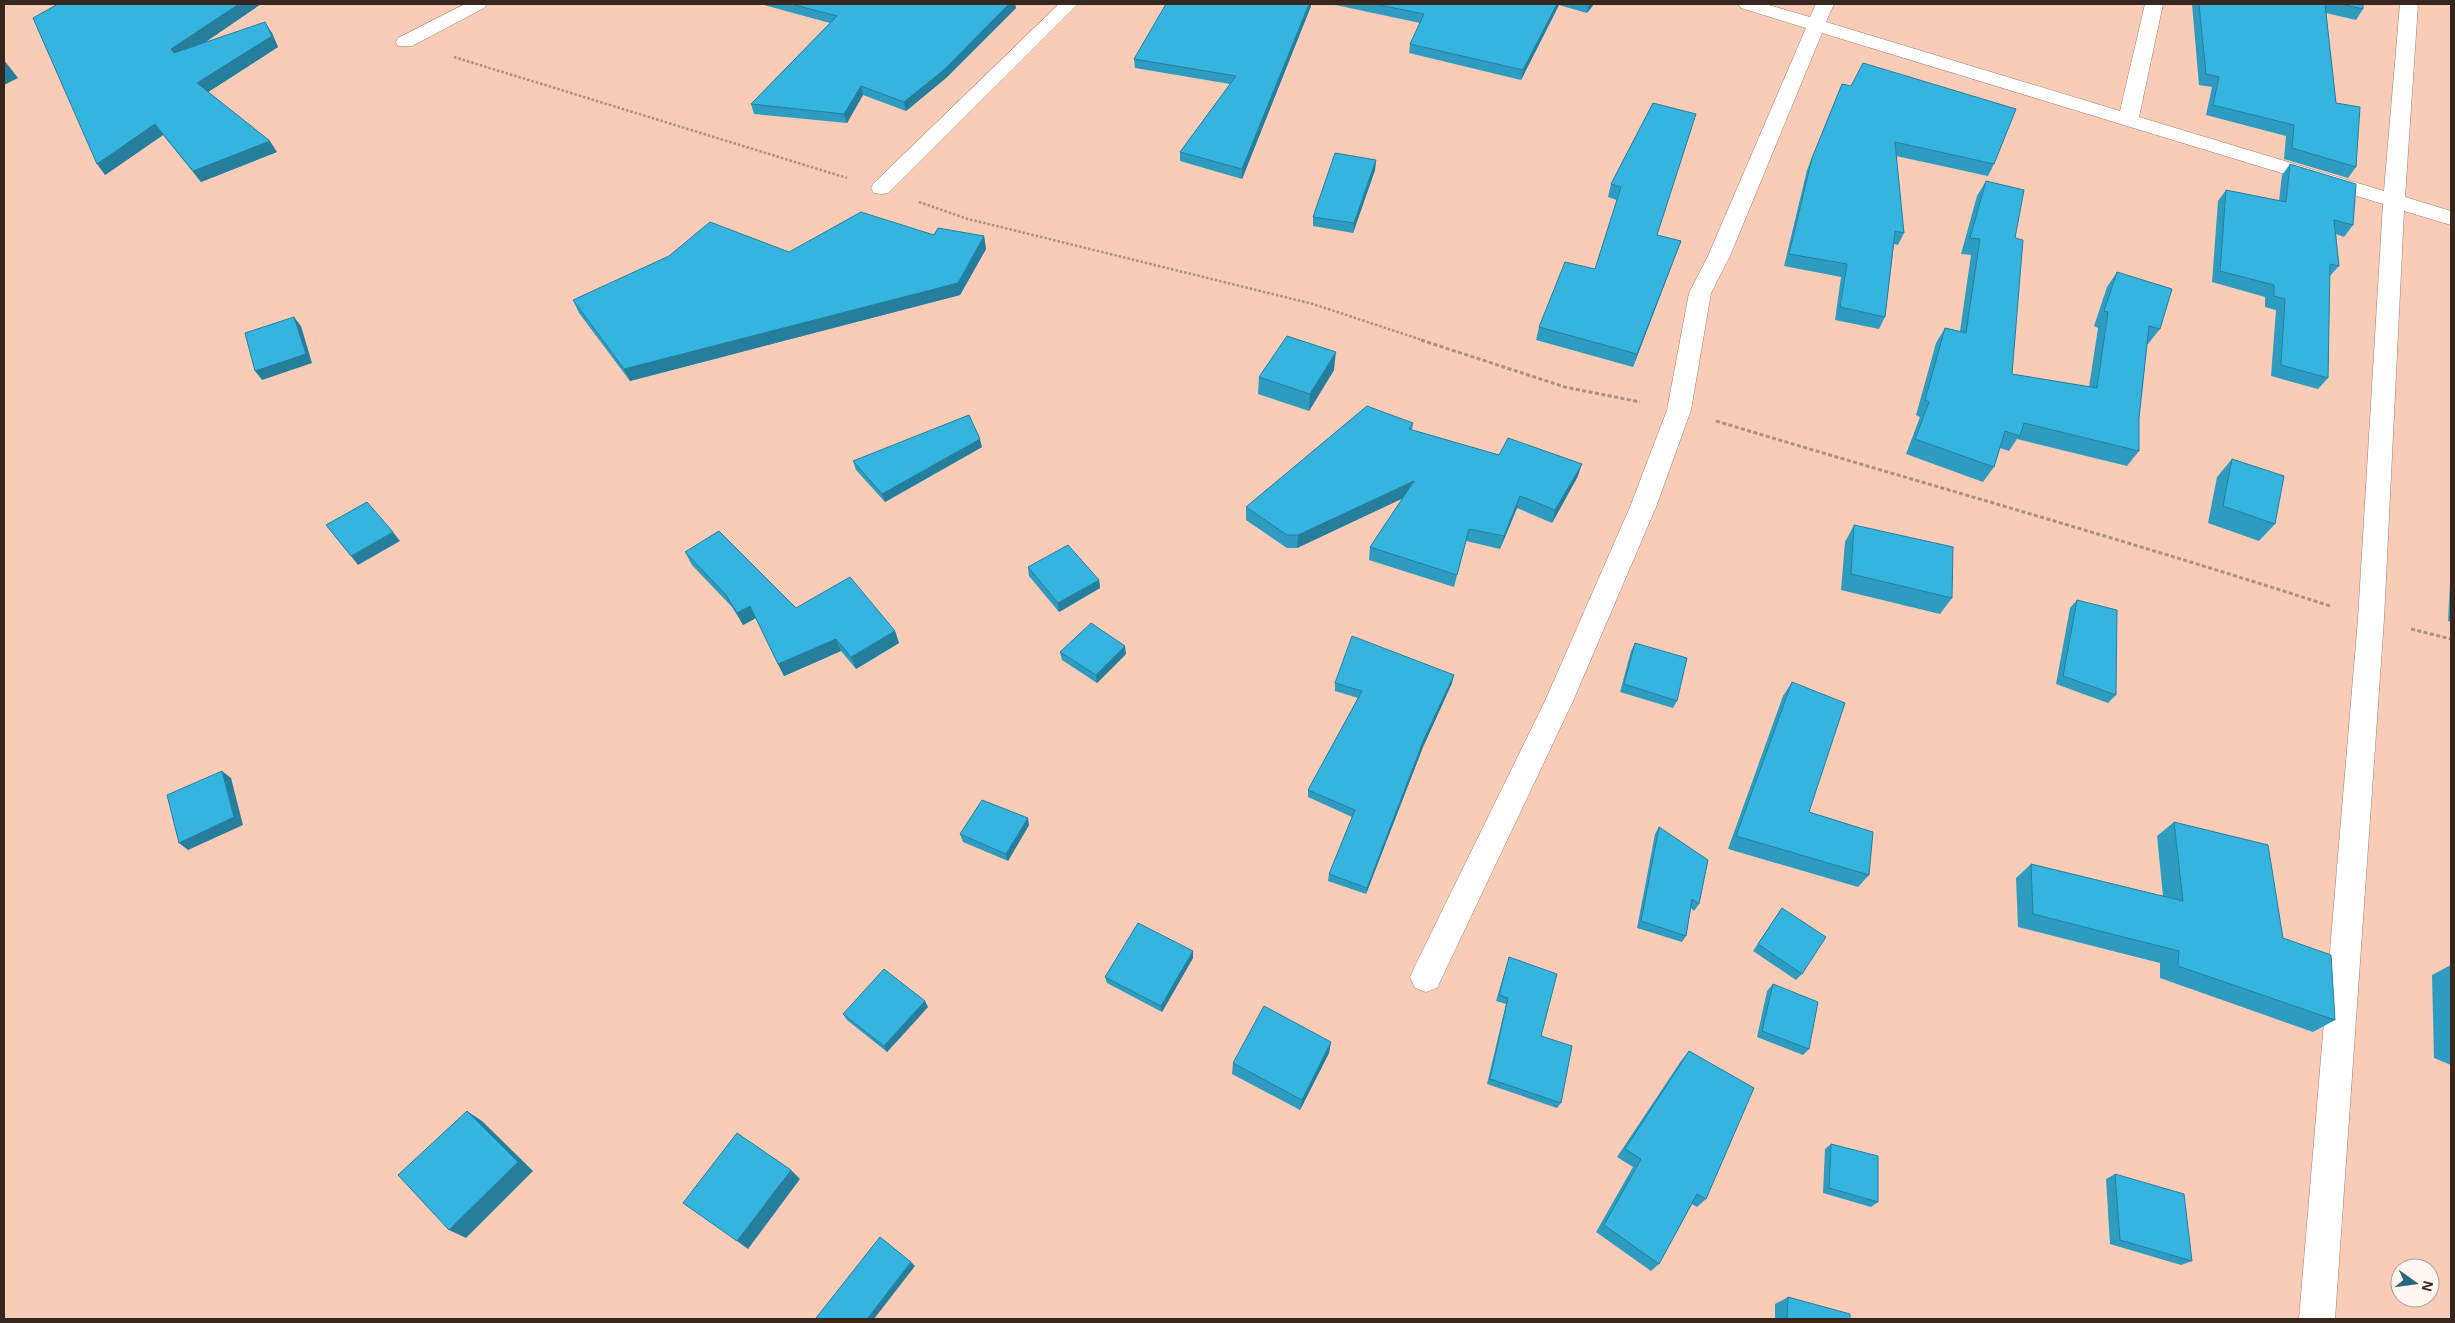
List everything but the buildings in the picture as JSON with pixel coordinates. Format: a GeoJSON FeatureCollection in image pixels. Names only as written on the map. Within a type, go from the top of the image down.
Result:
{"type":"FeatureCollection","features":[{"type":"Feature","properties":{"kind":"street"},"geometry":{"type":"LineString","coordinates":[[405,42],[478,4]]}},
{"type":"Feature","properties":{"kind":"street"},"geometry":{"type":"LineString","coordinates":[[881,188],[1069,4]]}},
{"type":"Feature","properties":{"kind":"street"},"geometry":{"type":"LineString","coordinates":[[1747,4],[2451,218]]}},
{"type":"Feature","properties":{"kind":"street"},"geometry":{"type":"LineString","coordinates":[[1426,977],[1559,701],[1642,507],[1679,410],[1700,293],[1719,256],[1825,4]]}},
{"type":"Feature","properties":{"kind":"street"},"geometry":{"type":"LineString","coordinates":[[2128,120],[2154,4]]}},
{"type":"Feature","properties":{"kind":"street"},"geometry":{"type":"LineString","coordinates":[[2318,1319],[2371,619],[2394,201],[2409,4]]}},
{"type":"Feature","properties":{"kind":"path"},"geometry":{"type":"LineString","coordinates":[[405,42],[881,188],[968,219],[1313,304],[1565,387],[1679,410],[1960,495],[2181,558],[2371,619],[2451,639]]}}]}
